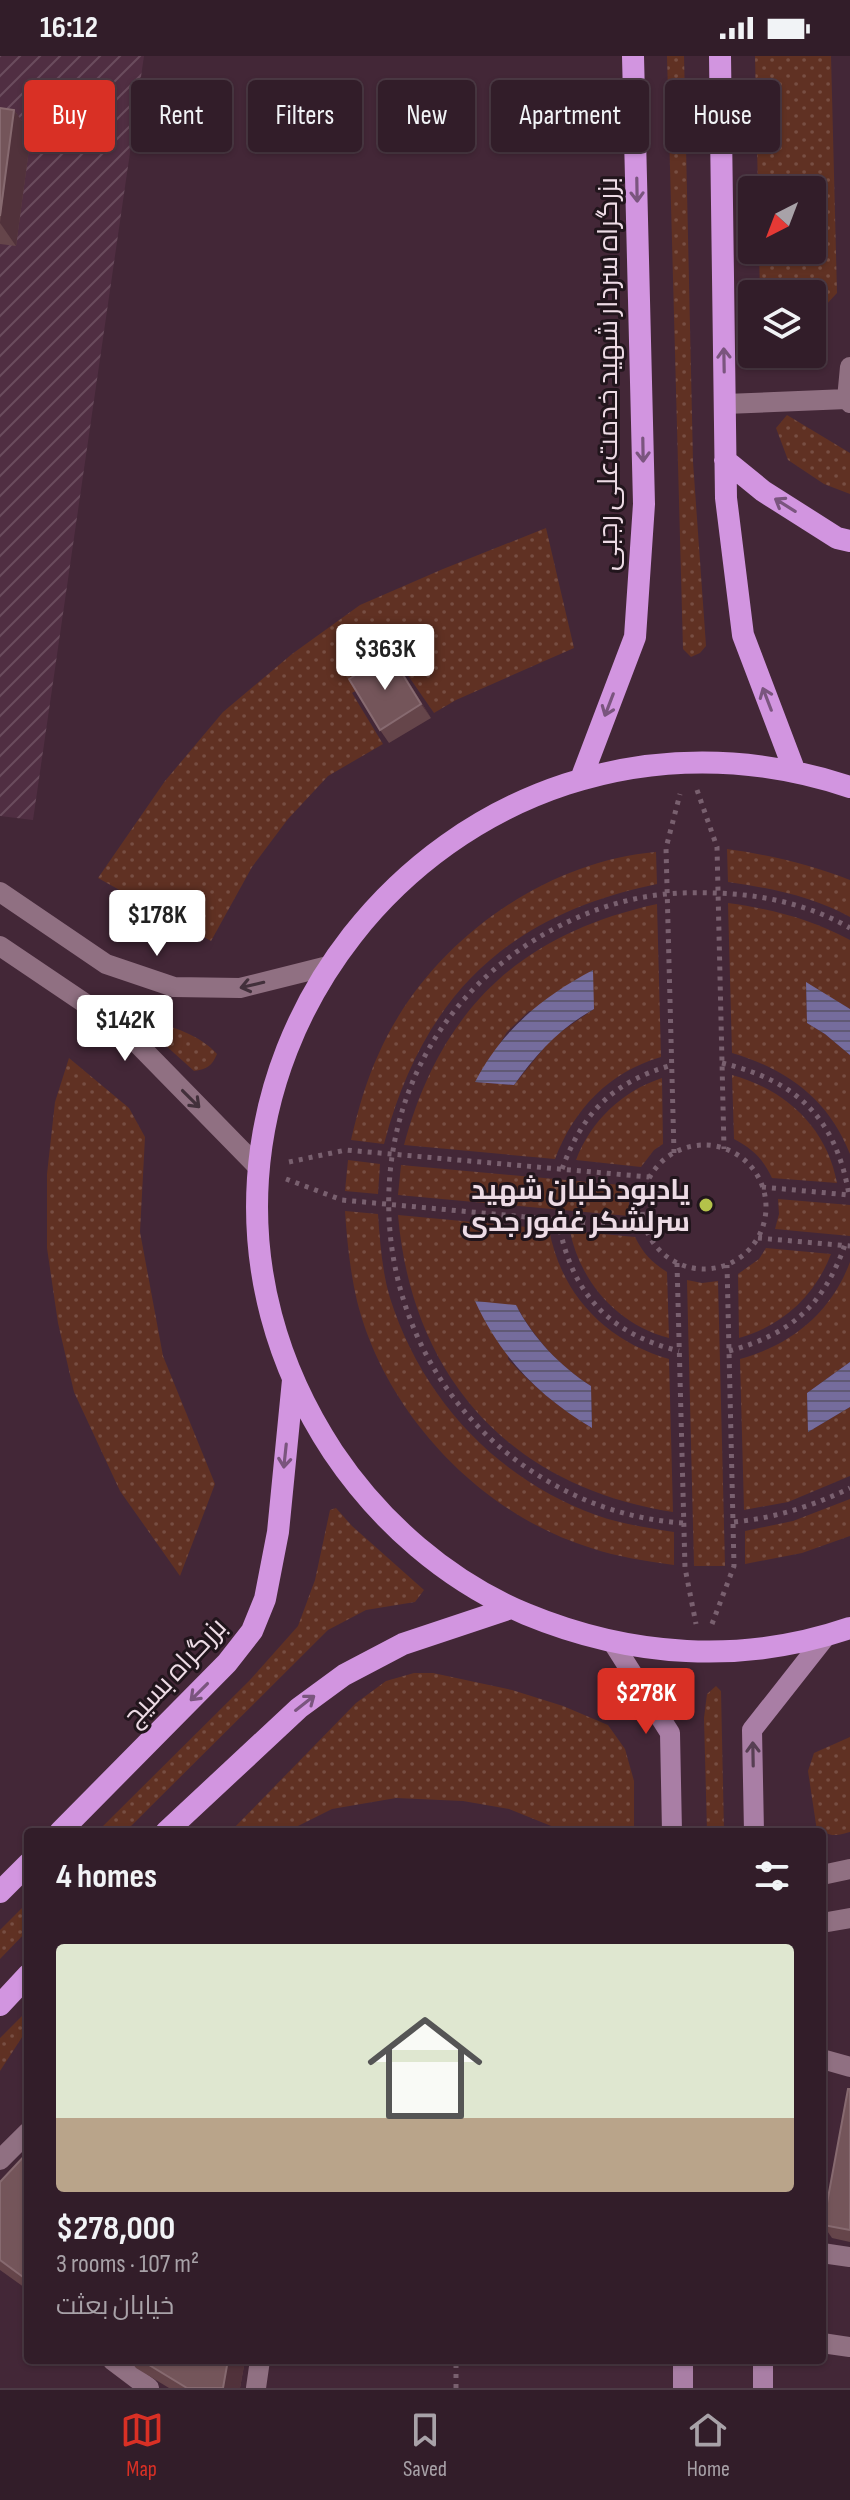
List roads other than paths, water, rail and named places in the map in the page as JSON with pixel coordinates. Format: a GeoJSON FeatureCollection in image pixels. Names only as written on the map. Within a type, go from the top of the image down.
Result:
{"type":"FeatureCollection","features":[{"type":"Feature","properties":{"kind":"highway","name":"بزرگراه سردار شهید خدمت‌علی رجبی"},"geometry":{"type":"LineString","coordinates":[[581,779],[635,637],[643,524],[633,56]]}},
{"type":"Feature","properties":{"kind":"highway"},"geometry":{"type":"LineString","coordinates":[[720,56],[726,498],[743,635],[795,772]]}},
{"type":"Feature","properties":{"kind":"highway"},"geometry":{"type":"LineString","coordinates":[[725,460],[763,491],[837,538],[850,541]]}},
{"type":"Feature","properties":{"kind":"highway"},"geometry":{"type":"LineString","coordinates":[[850,787],[795,772],[741,764],[688,762],[634,767],[581,779],[530,796],[482,820],[437,849],[396,883],[360,923],[328,966],[302,1013],[281,1063],[267,1115],[259,1168],[258,1222],[263,1275],[275,1328],[293,1379],[317,1427],[346,1472],[381,1514],[421,1550],[464,1582],[511,1608],[561,1629],[613,1643],[666,1651],[774,1648],[850,1628]]}},
{"type":"Feature","properties":{"kind":"highway","name":"بزرگراه بسیج"},"geometry":{"type":"LineString","coordinates":[[64,1828],[227,1663],[252,1631],[265,1599],[278,1532],[293,1379]]}},
{"type":"Feature","properties":{"kind":"highway"},"geometry":{"type":"LineString","coordinates":[[170,1828],[299,1708],[344,1675],[403,1644],[511,1608]]}},
{"type":"Feature","properties":{"kind":"highway"},"geometry":{"type":"LineString","coordinates":[[0,1892],[24,1868]]}},
{"type":"Feature","properties":{"kind":"highway"},"geometry":{"type":"LineString","coordinates":[[0,2005],[24,1979]]}},
{"type":"Feature","properties":{"kind":"main road"},"geometry":{"type":"LineString","coordinates":[[754,1828],[752,1730],[826,1636]]}},
{"type":"Feature","properties":{"kind":"main road"},"geometry":{"type":"LineString","coordinates":[[613,1643],[670,1733],[672,1828]]}},
{"type":"Feature","properties":{"kind":"main road"},"geometry":{"type":"LineString","coordinates":[[683,2364],[683,2388]]}},
{"type":"Feature","properties":{"kind":"main road"},"geometry":{"type":"LineString","coordinates":[[763,2364],[763,2388]]}},
{"type":"Feature","properties":{"kind":"street"},"geometry":{"type":"LineString","coordinates":[[725,404],[849,401],[850,367]]}},
{"type":"Feature","properties":{"kind":"street"},"geometry":{"type":"LineString","coordinates":[[0,892],[106,964],[174,987],[240,988],[328,966]]}},
{"type":"Feature","properties":{"kind":"street"},"geometry":{"type":"LineString","coordinates":[[0,946],[123,1029],[259,1168]]}},
{"type":"Feature","properties":{"kind":"street"},"geometry":{"type":"LineString","coordinates":[[826,1874],[850,1869]]}},
{"type":"Feature","properties":{"kind":"street"},"geometry":{"type":"LineString","coordinates":[[826,1922],[850,1918]]}},
{"type":"Feature","properties":{"kind":"street"},"geometry":{"type":"LineString","coordinates":[[826,2060],[850,2067]]}},
{"type":"Feature","properties":{"kind":"street"},"geometry":{"type":"LineString","coordinates":[[0,2160],[24,2136]]}},
{"type":"Feature","properties":{"kind":"street"},"geometry":{"type":"LineString","coordinates":[[826,2254],[850,2257]]}},
{"type":"Feature","properties":{"kind":"street"},"geometry":{"type":"LineString","coordinates":[[826,2344],[850,2347]]}},
{"type":"Feature","properties":{"kind":"street"},"geometry":{"type":"LineString","coordinates":[[117,2364],[149,2388]]}},
{"type":"Feature","properties":{"kind":"street"},"geometry":{"type":"LineString","coordinates":[[256,2388],[259,2364]]}},
{"type":"Feature","properties":{"kind":"place","name":"یادبود خلبان شهید سرلشکر غفور جدی"},"geometry":{"type":"Point","coordinates":[706,1205]}}]}
